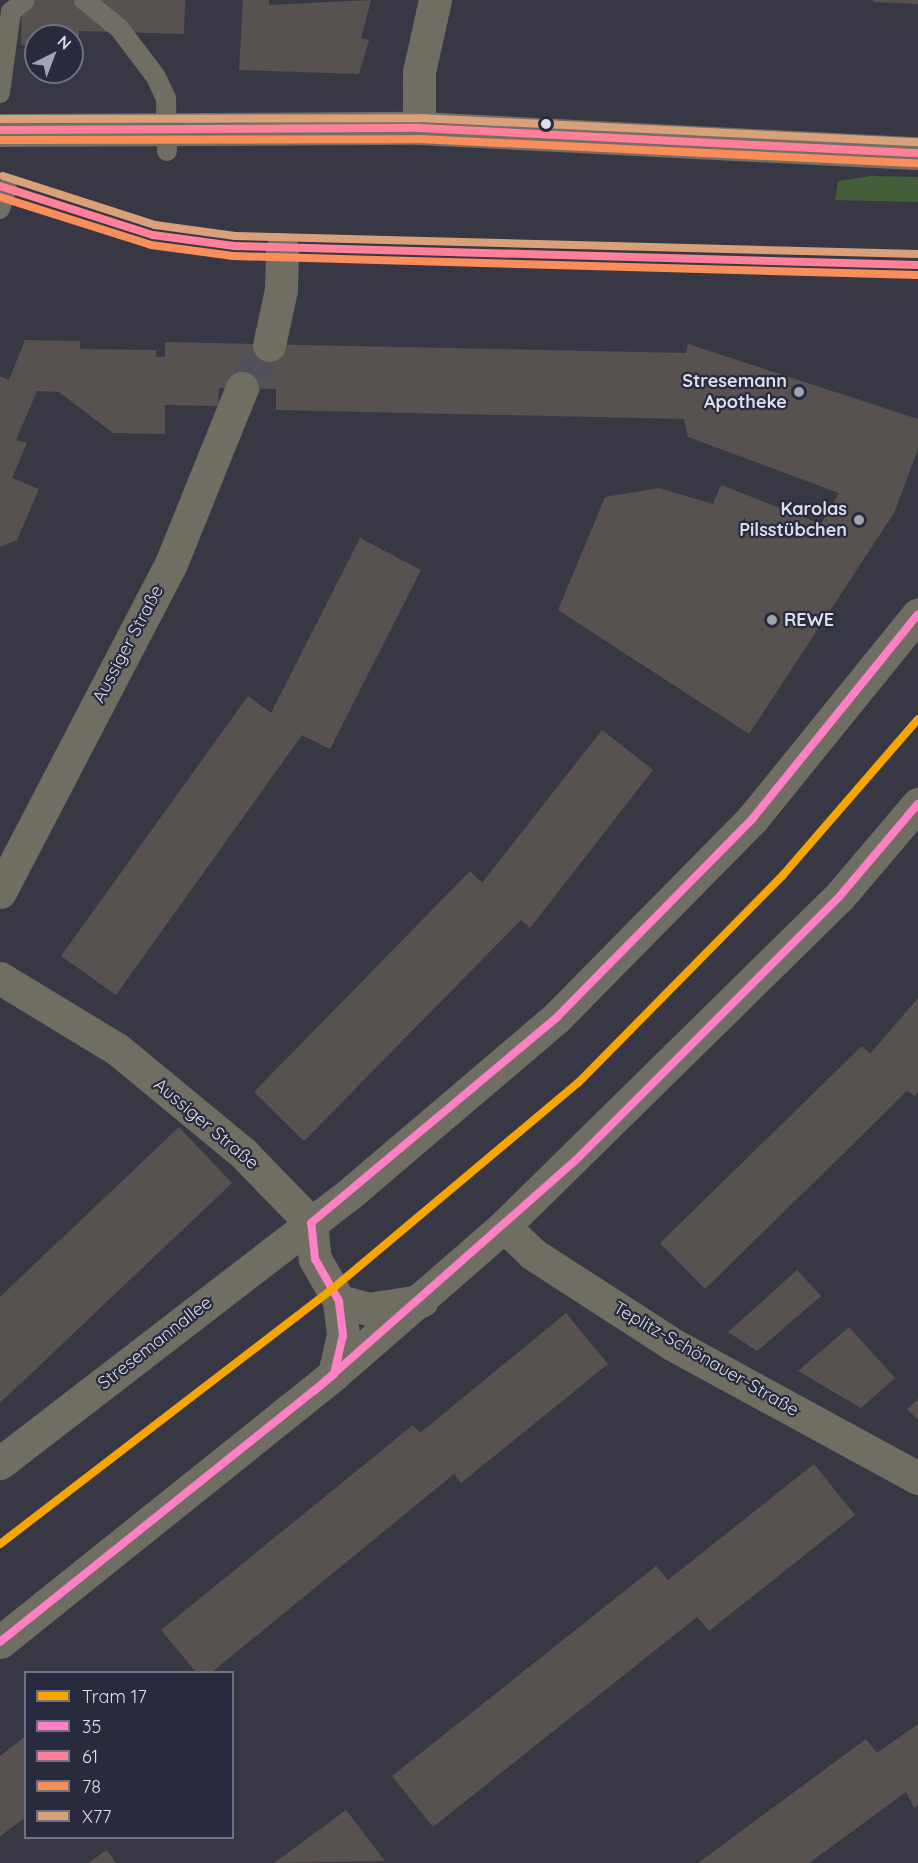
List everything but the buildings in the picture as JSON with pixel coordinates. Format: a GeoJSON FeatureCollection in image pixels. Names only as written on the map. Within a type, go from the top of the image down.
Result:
{"type":"FeatureCollection","features":[{"type":"Feature","properties":{"kind":"main road"},"geometry":{"type":"LineString","coordinates":[[0,130],[168,141],[419,128],[918,153]]}},
{"type":"Feature","properties":{"kind":"street"},"geometry":{"type":"LineString","coordinates":[[419,128],[419,72],[435,0]]}},
{"type":"Feature","properties":{"kind":"street"},"geometry":{"type":"LineString","coordinates":[[268,345],[281,290],[282,249]]}},
{"type":"Feature","properties":{"kind":"street","name":"Aussiger Straße"},"geometry":{"type":"LineString","coordinates":[[0,892],[170,566],[242,388]]}},
{"type":"Feature","properties":{"kind":"street","name":"Stresemannallee"},"geometry":{"type":"LineString","coordinates":[[0,1463],[311,1223],[557,1017],[753,818],[918,614]]}},
{"type":"Feature","properties":{"kind":"street"},"geometry":{"type":"LineString","coordinates":[[0,1642],[334,1374],[421,1301],[504,1226],[839,897],[918,804]]}},
{"type":"Feature","properties":{"kind":"street","name":"Aussiger Straße"},"geometry":{"type":"LineString","coordinates":[[0,978],[117,1049],[286,1194],[311,1223]]}},
{"type":"Feature","properties":{"kind":"street"},"geometry":{"type":"LineString","coordinates":[[311,1223],[315,1259],[339,1301],[343,1335],[334,1374]]}},
{"type":"Feature","properties":{"kind":"street","name":"Teplitz-Schönauer-Straße"},"geometry":{"type":"LineString","coordinates":[[504,1226],[533,1254],[672,1344],[918,1478]]}},
{"type":"Feature","properties":{"kind":"street"},"geometry":{"type":"LineString","coordinates":[[339,1301],[368,1309],[421,1301]]}},
{"type":"Feature","properties":{"kind":"lane"},"geometry":{"type":"LineString","coordinates":[[0,93],[11,12],[25,0]]}},
{"type":"Feature","properties":{"kind":"lane"},"geometry":{"type":"LineString","coordinates":[[84,0],[119,28],[156,77],[166,98],[168,141]]}},
{"type":"Feature","properties":{"kind":"lane"},"geometry":{"type":"LineString","coordinates":[[0,209],[7,188]]}},
{"type":"Feature","properties":{"kind":"green space"},"geometry":{"type":"Polygon","coordinates":[[[871,176],[918,177],[918,202],[835,200],[838,181],[871,176]]]}},
{"type":"Feature","properties":{"kind":"tunnel"},"geometry":{"type":"LineString","coordinates":[[242,388],[269,345]]}},
{"type":"Feature","properties":{"kind":"tram line","name":"17"},"geometry":{"type":"LineString","coordinates":[[0,1544],[331,1290],[578,1083],[783,875],[918,719]]}},
{"type":"Feature","properties":{"kind":"transit line","name":"X77"},"geometry":{"type":"LineString","coordinates":[[0,119],[420,118],[918,142]]}},
{"type":"Feature","properties":{"kind":"transit line","name":"61"},"geometry":{"type":"LineString","coordinates":[[0,130],[419,128],[918,153]]}},
{"type":"Feature","properties":{"kind":"transit line","name":"78"},"geometry":{"type":"LineString","coordinates":[[0,140],[419,139],[917,163]]}},
{"type":"Feature","properties":{"kind":"transit line","name":"X77"},"geometry":{"type":"LineString","coordinates":[[3,176],[155,225],[235,236],[918,254]]}},
{"type":"Feature","properties":{"kind":"transit line","name":"61"},"geometry":{"type":"LineString","coordinates":[[0,186],[153,235],[234,246],[918,265]]}},
{"type":"Feature","properties":{"kind":"transit line","name":"78"},"geometry":{"type":"LineString","coordinates":[[0,197],[151,245],[233,256],[918,275]]}},
{"type":"Feature","properties":{"kind":"transit line","name":"35"},"geometry":{"type":"LineString","coordinates":[[0,1642],[334,1374],[343,1335],[339,1301],[315,1259],[311,1223],[557,1017],[753,818],[918,614]]}},
{"type":"Feature","properties":{"kind":"transit line","name":"35"},"geometry":{"type":"LineString","coordinates":[[314,1391],[575,1161],[839,897],[918,804]]}},
{"type":"Feature","properties":{"kind":"place","name":"Stresemann Apotheke"},"geometry":{"type":"Point","coordinates":[799,392]}},
{"type":"Feature","properties":{"kind":"place","name":"Karolas Pilsstübchen"},"geometry":{"type":"Point","coordinates":[859,520]}},
{"type":"Feature","properties":{"kind":"place","name":"REWE"},"geometry":{"type":"Point","coordinates":[772,620]}}]}
